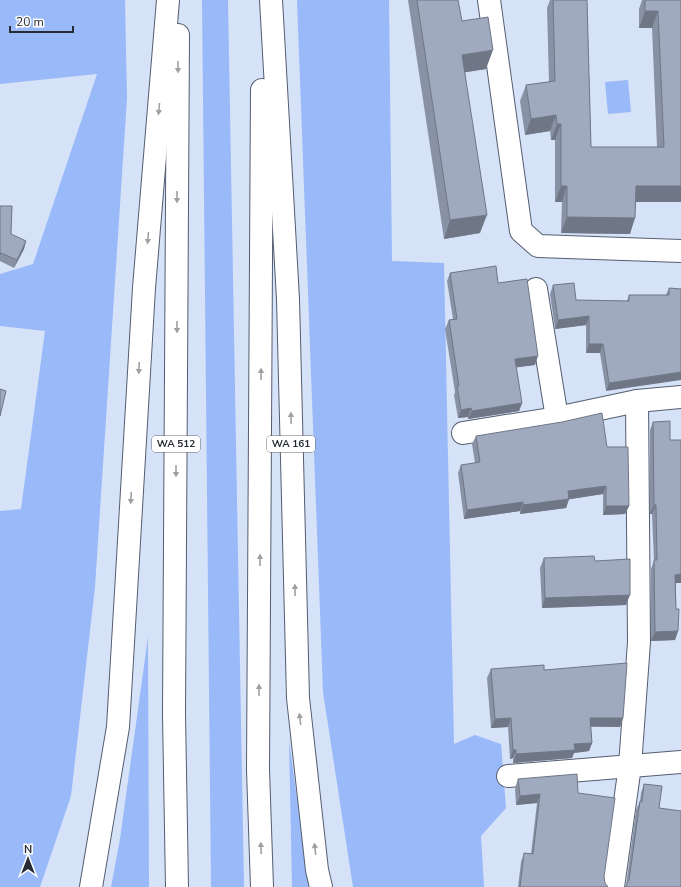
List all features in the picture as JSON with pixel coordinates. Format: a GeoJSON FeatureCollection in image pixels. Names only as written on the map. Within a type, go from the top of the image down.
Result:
{"type":"FeatureCollection","features":[{"type":"Feature","properties":{"kind":"main road"},"geometry":{"type":"LineString","coordinates":[[91,887],[118,727],[144,288],[168,0]]}},
{"type":"Feature","properties":{"kind":"main road","name":"WA 512"},"geometry":{"type":"LineString","coordinates":[[177,887],[174,714],[178,0]]}},
{"type":"Feature","properties":{"kind":"main road"},"geometry":{"type":"LineString","coordinates":[[262,887],[258,770],[263,0]]}},
{"type":"Feature","properties":{"kind":"main road","name":"WA 161"},"geometry":{"type":"LineString","coordinates":[[271,0],[288,299],[298,698],[317,870],[321,887]]}},
{"type":"Feature","properties":{"kind":"main road"},"geometry":{"type":"LineString","coordinates":[[489,0],[521,231],[538,246],[681,251]]}},
{"type":"Feature","properties":{"kind":"main road"},"geometry":{"type":"LineString","coordinates":[[536,289],[557,418]]}},
{"type":"Feature","properties":{"kind":"main road"},"geometry":{"type":"LineString","coordinates":[[463,433],[557,418],[637,401],[681,397]]}},
{"type":"Feature","properties":{"kind":"main road"},"geometry":{"type":"LineString","coordinates":[[613,887],[630,766],[639,642],[637,401]]}},
{"type":"Feature","properties":{"kind":"main road"},"geometry":{"type":"LineString","coordinates":[[508,776],[681,762]]}},
{"type":"Feature","properties":{"kind":"shaded area"},"geometry":{"type":"Polygon","coordinates":[[[0,0],[125,0],[127,98],[95,587],[71,796],[40,887],[0,887],[0,511],[21,509],[45,331],[0,326],[0,274],[33,264],[97,74],[0,84],[0,0]]]}},
{"type":"Feature","properties":{"kind":"shaded area"},"geometry":{"type":"Polygon","coordinates":[[[202,0],[228,0],[244,887],[211,887],[202,0]]]}},
{"type":"Feature","properties":{"kind":"shaded area"},"geometry":{"type":"Polygon","coordinates":[[[297,0],[389,0],[392,261],[444,263],[454,744],[475,735],[501,744],[506,808],[481,836],[484,887],[353,887],[323,692],[297,0]]]}},
{"type":"Feature","properties":{"kind":"shaded area"},"geometry":{"type":"Polygon","coordinates":[[[628,80],[631,112],[608,114],[605,82],[628,80]]]}},
{"type":"Feature","properties":{"kind":"shaded area"},"geometry":{"type":"Polygon","coordinates":[[[148,637],[149,887],[111,887],[120,839],[148,637]]]}},
{"type":"Feature","properties":{"kind":"shaded area"},"geometry":{"type":"Polygon","coordinates":[[[289,740],[309,887],[292,887],[289,740]]]}},
{"type":"Feature","properties":{"kind":"building"},"geometry":{"type":"Polygon","coordinates":[[[417,0],[458,0],[462,21],[488,17],[493,50],[462,55],[487,215],[450,220],[417,0]]]}},
{"type":"Feature","properties":{"kind":"building"},"geometry":{"type":"Polygon","coordinates":[[[553,0],[587,0],[591,147],[664,147],[658,11],[645,11],[645,0],[681,0],[681,186],[636,186],[635,218],[567,217],[567,186],[561,186],[561,124],[557,124],[556,115],[531,119],[526,85],[555,81],[553,0]]]}},
{"type":"Feature","properties":{"kind":"building"},"geometry":{"type":"Polygon","coordinates":[[[0,206],[12,206],[11,234],[26,241],[17,260],[1,253],[0,255],[0,206]]]}},
{"type":"Feature","properties":{"kind":"building"},"geometry":{"type":"Polygon","coordinates":[[[496,266],[498,283],[527,279],[538,356],[515,359],[522,403],[472,411],[471,408],[461,410],[449,320],[457,319],[450,273],[496,266]]]}},
{"type":"Feature","properties":{"kind":"building"},"geometry":{"type":"Polygon","coordinates":[[[574,283],[576,300],[629,301],[629,295],[669,295],[669,288],[681,289],[681,372],[609,383],[603,344],[589,344],[589,316],[558,320],[553,285],[574,283]]]}},
{"type":"Feature","properties":{"kind":"building"},"geometry":{"type":"Polygon","coordinates":[[[0,389],[6,391],[0,416],[0,389]]]}},
{"type":"Feature","properties":{"kind":"building"},"geometry":{"type":"Polygon","coordinates":[[[602,413],[607,447],[628,447],[629,506],[606,506],[606,486],[568,491],[569,499],[523,505],[523,502],[467,510],[461,465],[480,462],[476,436],[562,422],[602,413]]]}},
{"type":"Feature","properties":{"kind":"building"},"geometry":{"type":"Polygon","coordinates":[[[670,421],[670,440],[681,440],[681,574],[675,575],[676,609],[679,609],[678,631],[655,632],[654,560],[657,560],[656,505],[654,505],[653,422],[670,421]]]}},
{"type":"Feature","properties":{"kind":"building"},"geometry":{"type":"Polygon","coordinates":[[[594,556],[595,561],[630,559],[630,595],[545,598],[544,558],[594,556]]]}},
{"type":"Feature","properties":{"kind":"building"},"geometry":{"type":"Polygon","coordinates":[[[627,663],[623,718],[590,718],[592,743],[574,744],[575,750],[516,754],[516,750],[513,750],[511,718],[495,719],[491,669],[544,665],[544,670],[627,663]]]}},
{"type":"Feature","properties":{"kind":"building"},"geometry":{"type":"Polygon","coordinates":[[[577,774],[578,793],[615,798],[604,877],[605,883],[608,887],[520,887],[524,853],[533,854],[540,794],[520,796],[518,779],[577,774]]]}},
{"type":"Feature","properties":{"kind":"building"},"geometry":{"type":"Polygon","coordinates":[[[644,784],[662,786],[659,808],[681,811],[681,887],[625,887],[629,880],[640,801],[642,802],[644,784]]]}}]}
